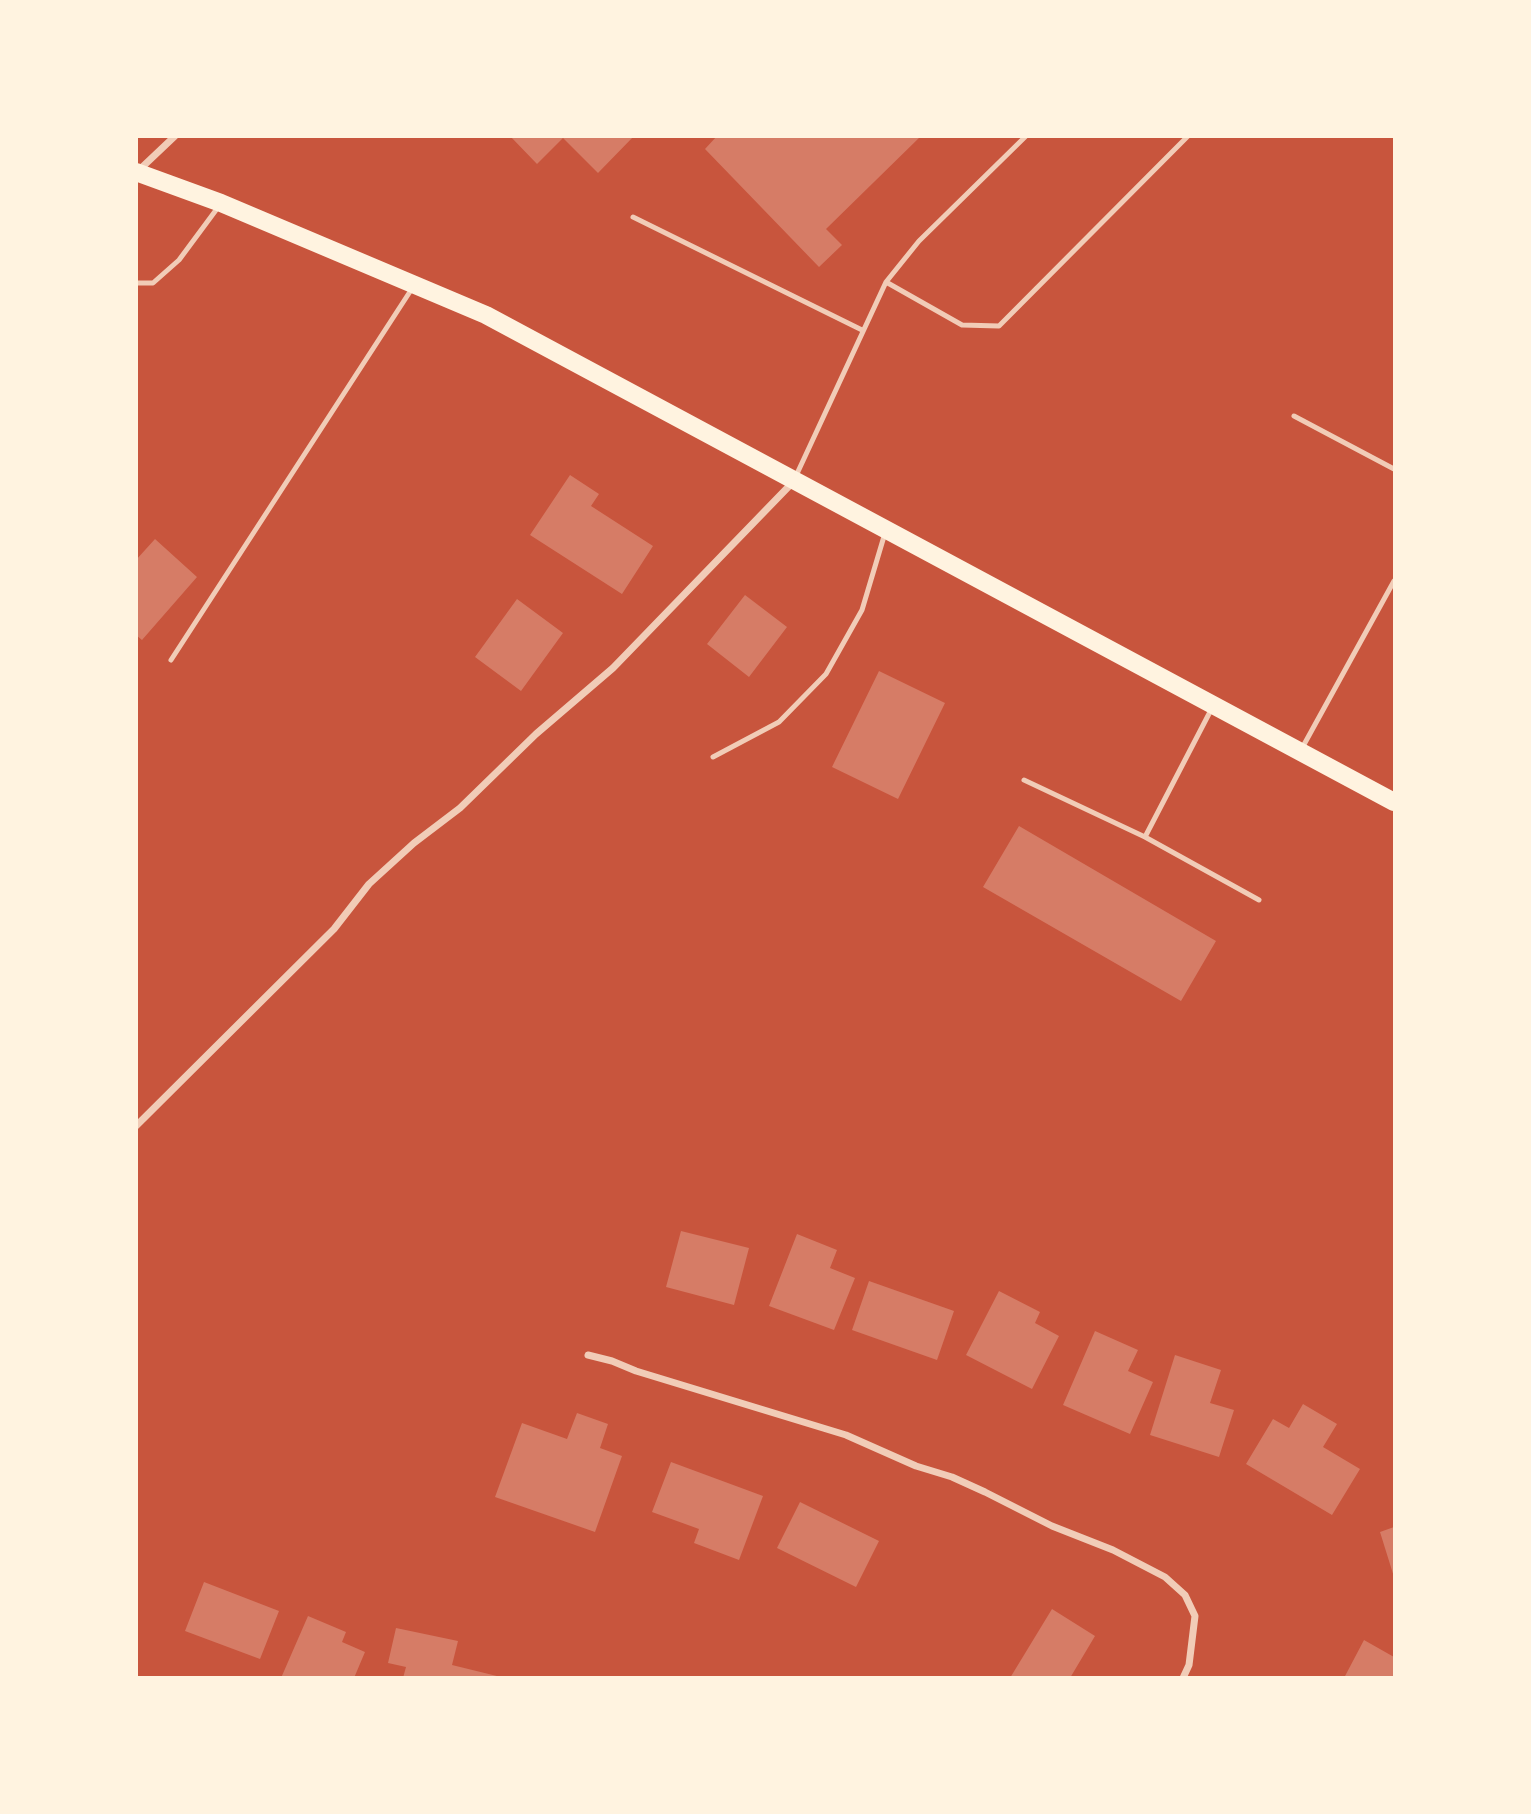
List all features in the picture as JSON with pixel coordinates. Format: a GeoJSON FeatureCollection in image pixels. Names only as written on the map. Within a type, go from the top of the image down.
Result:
{"type":"FeatureCollection","features":[{"type":"Feature","properties":{"kind":"main road"},"geometry":{"type":"LineString","coordinates":[[137,172],[221,203],[486,315],[1395,802]]}},
{"type":"Feature","properties":{"kind":"street"},"geometry":{"type":"LineString","coordinates":[[137,172],[175,136]]}},
{"type":"Feature","properties":{"kind":"street"},"geometry":{"type":"LineString","coordinates":[[136,1126],[334,929],[369,884],[414,843],[460,808],[536,734],[613,668],[794,481]]}},
{"type":"Feature","properties":{"kind":"street"},"geometry":{"type":"LineString","coordinates":[[589,1355],[846,1435],[916,1466],[952,1477],[1052,1526],[1113,1550],[1165,1577],[1185,1595],[1195,1616],[1189,1665],[1183,1678]]}},
{"type":"Feature","properties":{"kind":"lane"},"geometry":{"type":"LineString","coordinates":[[794,481],[886,282],[919,241],[1026,136]]}},
{"type":"Feature","properties":{"kind":"lane"},"geometry":{"type":"LineString","coordinates":[[886,282],[962,325],[999,326],[1188,136]]}},
{"type":"Feature","properties":{"kind":"lane"},"geometry":{"type":"LineString","coordinates":[[136,283],[153,283],[179,260],[221,203]]}},
{"type":"Feature","properties":{"kind":"lane"},"geometry":{"type":"LineString","coordinates":[[633,218],[862,330]]}},
{"type":"Feature","properties":{"kind":"lane"},"geometry":{"type":"LineString","coordinates":[[172,660],[414,285]]}},
{"type":"Feature","properties":{"kind":"lane"},"geometry":{"type":"LineString","coordinates":[[1294,416],[1395,469]]}},
{"type":"Feature","properties":{"kind":"lane"},"geometry":{"type":"LineString","coordinates":[[713,757],[779,722],[826,674],[862,610],[886,530]]}},
{"type":"Feature","properties":{"kind":"lane"},"geometry":{"type":"LineString","coordinates":[[1300,751],[1395,581]]}},
{"type":"Feature","properties":{"kind":"lane"},"geometry":{"type":"LineString","coordinates":[[1145,837],[1213,705]]}},
{"type":"Feature","properties":{"kind":"lane"},"geometry":{"type":"LineString","coordinates":[[1024,780],[1145,837],[1259,900]]}},
{"type":"Feature","properties":{"kind":"building"},"geometry":{"type":"Polygon","coordinates":[[[510,136],[634,136],[598,173],[563,138],[537,164],[510,136]]]}},
{"type":"Feature","properties":{"kind":"building"},"geometry":{"type":"Polygon","coordinates":[[[717,136],[921,136],[826,229],[842,245],[819,267],[705,149],[717,136]]]}},
{"type":"Feature","properties":{"kind":"building"},"geometry":{"type":"Polygon","coordinates":[[[570,475],[599,494],[591,506],[653,546],[622,594],[530,535],[570,475]]]}},
{"type":"Feature","properties":{"kind":"building"},"geometry":{"type":"Polygon","coordinates":[[[155,539],[197,577],[142,640],[136,635],[136,560],[155,539]]]}},
{"type":"Feature","properties":{"kind":"building"},"geometry":{"type":"Polygon","coordinates":[[[745,595],[787,627],[749,677],[707,644],[745,595]]]}},
{"type":"Feature","properties":{"kind":"building"},"geometry":{"type":"Polygon","coordinates":[[[517,599],[563,633],[521,691],[475,657],[517,599]]]}},
{"type":"Feature","properties":{"kind":"building"},"geometry":{"type":"Polygon","coordinates":[[[879,671],[945,703],[898,799],[832,767],[879,671]]]}},
{"type":"Feature","properties":{"kind":"building"},"geometry":{"type":"Polygon","coordinates":[[[1019,826],[1216,941],[1181,1001],[983,887],[1019,826]]]}},
{"type":"Feature","properties":{"kind":"building"},"geometry":{"type":"Polygon","coordinates":[[[681,1231],[749,1248],[734,1305],[666,1287],[681,1231]]]}},
{"type":"Feature","properties":{"kind":"building"},"geometry":{"type":"Polygon","coordinates":[[[797,1234],[837,1250],[830,1268],[855,1278],[834,1330],[769,1306],[797,1234]]]}},
{"type":"Feature","properties":{"kind":"building"},"geometry":{"type":"Polygon","coordinates":[[[869,1281],[954,1311],[937,1360],[852,1330],[869,1281]]]}},
{"type":"Feature","properties":{"kind":"building"},"geometry":{"type":"Polygon","coordinates":[[[999,1291],[1040,1312],[1035,1323],[1059,1336],[1032,1389],[966,1355],[999,1291]]]}},
{"type":"Feature","properties":{"kind":"building"},"geometry":{"type":"Polygon","coordinates":[[[1095,1331],[1138,1350],[1128,1371],[1153,1382],[1130,1434],[1063,1405],[1095,1331]]]}},
{"type":"Feature","properties":{"kind":"building"},"geometry":{"type":"Polygon","coordinates":[[[1175,1355],[1221,1370],[1210,1403],[1234,1410],[1219,1457],[1150,1435],[1175,1355]]]}},
{"type":"Feature","properties":{"kind":"building"},"geometry":{"type":"Polygon","coordinates":[[[1303,1404],[1337,1424],[1323,1447],[1360,1469],[1332,1515],[1246,1464],[1273,1419],[1289,1428],[1303,1404]]]}},
{"type":"Feature","properties":{"kind":"building"},"geometry":{"type":"Polygon","coordinates":[[[577,1413],[608,1424],[600,1448],[622,1456],[595,1532],[495,1497],[522,1423],[567,1439],[577,1413]]]}},
{"type":"Feature","properties":{"kind":"building"},"geometry":{"type":"Polygon","coordinates":[[[671,1462],[763,1496],[739,1560],[694,1543],[699,1529],[652,1512],[671,1462]]]}},
{"type":"Feature","properties":{"kind":"building"},"geometry":{"type":"Polygon","coordinates":[[[800,1502],[879,1541],[856,1587],[777,1548],[800,1502]]]}},
{"type":"Feature","properties":{"kind":"building"},"geometry":{"type":"Polygon","coordinates":[[[1394,1527],[1394,1577],[1380,1532],[1394,1527]]]}},
{"type":"Feature","properties":{"kind":"building"},"geometry":{"type":"Polygon","coordinates":[[[204,1582],[279,1611],[260,1659],[185,1631],[204,1582]]]}},
{"type":"Feature","properties":{"kind":"building"},"geometry":{"type":"Polygon","coordinates":[[[1052,1609],[1095,1636],[1070,1678],[1010,1678],[1052,1609]]]}},
{"type":"Feature","properties":{"kind":"building"},"geometry":{"type":"Polygon","coordinates":[[[308,1616],[346,1632],[342,1642],[365,1652],[354,1678],[281,1678],[308,1616]]]}},
{"type":"Feature","properties":{"kind":"building"},"geometry":{"type":"Polygon","coordinates":[[[396,1628],[458,1641],[452,1665],[505,1678],[403,1678],[406,1667],[388,1663],[396,1628]]]}},
{"type":"Feature","properties":{"kind":"building"},"geometry":{"type":"Polygon","coordinates":[[[1364,1640],[1394,1657],[1394,1678],[1344,1678],[1364,1640]]]}}]}
